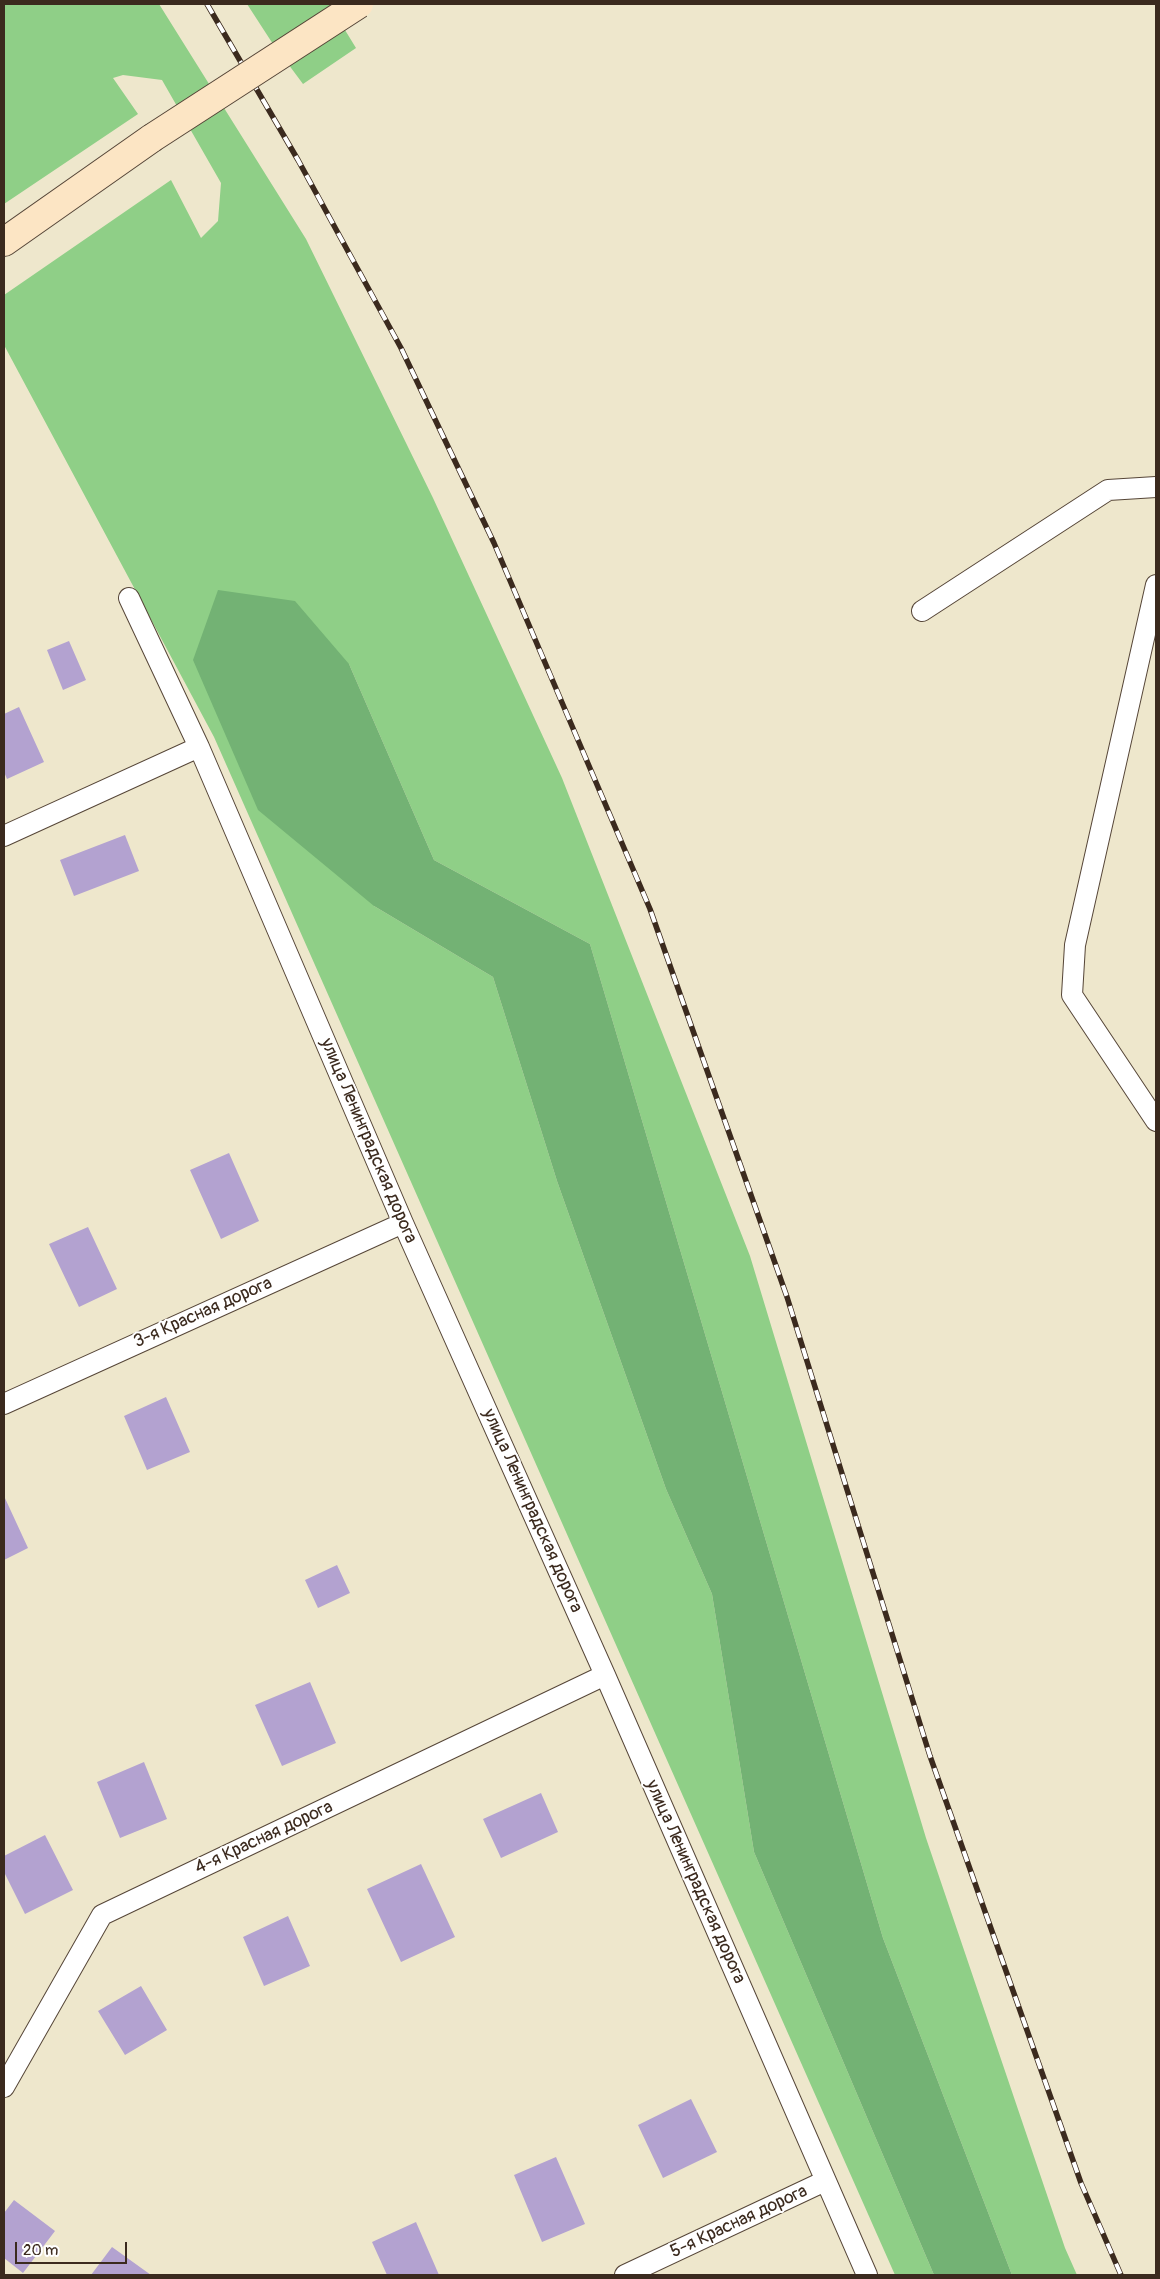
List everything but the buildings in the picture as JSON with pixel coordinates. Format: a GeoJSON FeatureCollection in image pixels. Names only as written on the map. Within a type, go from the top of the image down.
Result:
{"type":"FeatureCollection","features":[{"type":"Feature","properties":{"kind":"main road"},"geometry":{"type":"LineString","coordinates":[[4,242],[152,138],[359,4]]}},
{"type":"Feature","properties":{"kind":"lane"},"geometry":{"type":"LineString","coordinates":[[922,611],[1108,490],[1156,487]]}},
{"type":"Feature","properties":{"kind":"lane"},"geometry":{"type":"LineString","coordinates":[[1156,585],[1075,945],[1072,995],[1156,1121]]}},
{"type":"Feature","properties":{"kind":"lane","name":"улица Ленинградская дорога"},"geometry":{"type":"LineString","coordinates":[[129,598],[199,747],[403,1223],[605,1675],[866,2275]]}},
{"type":"Feature","properties":{"kind":"lane"},"geometry":{"type":"LineString","coordinates":[[4,836],[199,747]]}},
{"type":"Feature","properties":{"kind":"lane","name":"3-я Красная дорога"},"geometry":{"type":"LineString","coordinates":[[4,1404],[403,1223]]}},
{"type":"Feature","properties":{"kind":"lane","name":"4-я Красная дорога"},"geometry":{"type":"LineString","coordinates":[[4,2087],[102,1915],[605,1675]]}},
{"type":"Feature","properties":{"kind":"lane","name":"5-я Красная дорога"},"geometry":{"type":"LineString","coordinates":[[625,2275],[825,2181]]}},
{"type":"Feature","properties":{"kind":"green space"},"geometry":{"type":"Polygon","coordinates":[[[4,4],[159,4],[306,239],[433,498],[562,778],[750,1256],[926,1838],[1065,2248],[1077,2275],[1012,2275],[883,1938],[590,944],[434,860],[349,664],[374,906],[493,977],[557,1181],[666,1489],[712,1594],[754,1852],[934,2275],[895,2275],[214,737],[4,345],[4,295],[171,180],[201,238],[218,221],[221,183],[162,80],[123,75],[113,78],[138,114],[4,204],[4,4]]]}},
{"type":"Feature","properties":{"kind":"green space"},"geometry":{"type":"Polygon","coordinates":[[[247,4],[329,4],[356,48],[303,84],[271,41],[247,4]]]}},
{"type":"Feature","properties":{"kind":"green space"},"geometry":{"type":"Polygon","coordinates":[[[218,590],[295,601],[349,664],[434,860],[590,944],[883,1938],[1012,2275],[934,2275],[754,1852],[712,1594],[666,1489],[557,1181],[493,977],[374,906],[258,810],[193,660],[218,590]]]}},
{"type":"Feature","properties":{"kind":"railway"},"geometry":{"type":"LineString","coordinates":[[207,4],[298,160],[401,348],[494,543],[650,909],[787,1297],[930,1756],[1081,2183],[1121,2275]]}}]}
